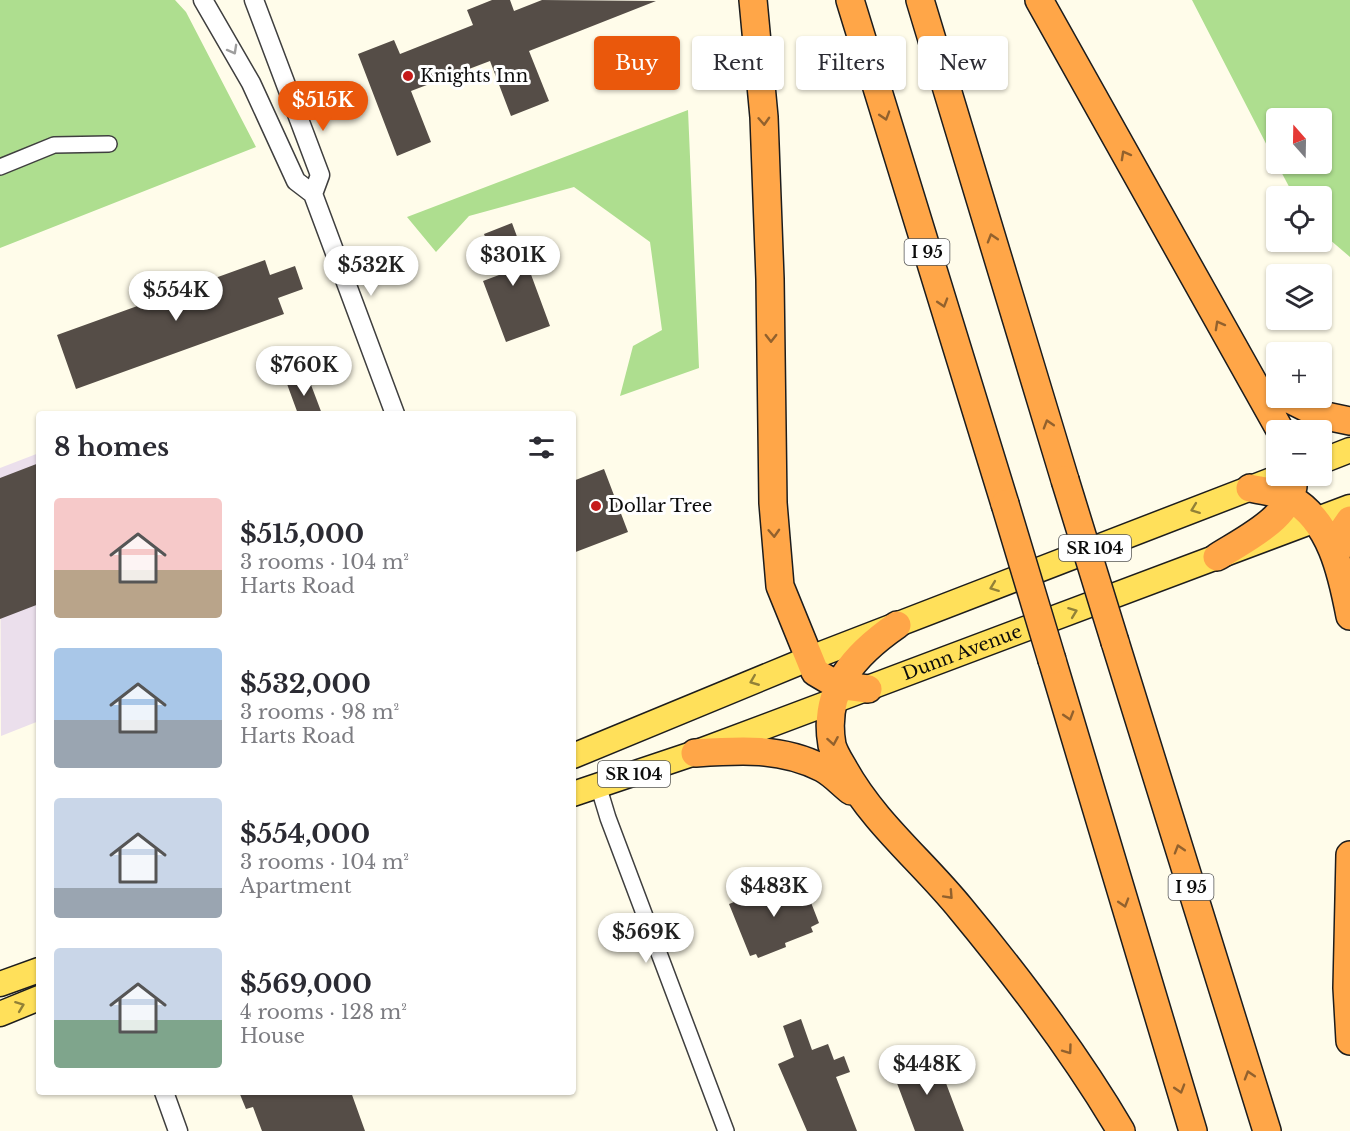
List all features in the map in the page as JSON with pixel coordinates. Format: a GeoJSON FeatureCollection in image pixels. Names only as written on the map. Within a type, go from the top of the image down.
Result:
{"type":"FeatureCollection","features":[{"type":"Feature","properties":{"kind":"highway"},"geometry":{"type":"LineString","coordinates":[[753,0],[764,117],[770,279],[775,543],[780,586],[814,672],[836,693]]}},
{"type":"Feature","properties":{"kind":"highway","name":"I 95"},"geometry":{"type":"LineString","coordinates":[[850,0],[1005,504],[1193,1131]]}},
{"type":"Feature","properties":{"kind":"highway","name":"I 95"},"geometry":{"type":"LineString","coordinates":[[920,0],[1065,480],[1267,1131]]}},
{"type":"Feature","properties":{"kind":"highway"},"geometry":{"type":"LineString","coordinates":[[1039,0],[1274,420]]}},
{"type":"Feature","properties":{"kind":"highway"},"geometry":{"type":"LineString","coordinates":[[1242,366],[1266,384]]}},
{"type":"Feature","properties":{"kind":"highway"},"geometry":{"type":"LineString","coordinates":[[1307,408],[1321,415],[1350,421]]}},
{"type":"Feature","properties":{"kind":"highway"},"geometry":{"type":"LineString","coordinates":[[1250,488],[1266,486]]}},
{"type":"Feature","properties":{"kind":"highway"},"geometry":{"type":"LineString","coordinates":[[1217,557],[1268,524],[1287,486]]}},
{"type":"Feature","properties":{"kind":"highway"},"geometry":{"type":"LineString","coordinates":[[1290,486],[1315,520],[1336,557],[1350,616]]}},
{"type":"Feature","properties":{"kind":"highway"},"geometry":{"type":"LineString","coordinates":[[1336,557],[1341,533],[1350,520]]}},
{"type":"Feature","properties":{"kind":"highway"},"geometry":{"type":"LineString","coordinates":[[864,802],[833,747],[831,723],[836,693],[872,642],[897,625]]}},
{"type":"Feature","properties":{"kind":"highway"},"geometry":{"type":"LineString","coordinates":[[836,693],[868,688]]}},
{"type":"Feature","properties":{"kind":"highway"},"geometry":{"type":"LineString","coordinates":[[695,753],[753,750],[778,753],[823,768],[864,802],[960,907],[1003,962],[1070,1053],[1121,1131]]}},
{"type":"Feature","properties":{"kind":"highway"},"geometry":{"type":"LineString","coordinates":[[1350,855],[1347,988],[1350,1041]]}},
{"type":"Feature","properties":{"kind":"main road"},"geometry":{"type":"LineString","coordinates":[[1332,457],[1350,450]]}},
{"type":"Feature","properties":{"kind":"main road","name":"SR 104"},"geometry":{"type":"LineString","coordinates":[[576,755],[808,659],[1250,488]]}},
{"type":"Feature","properties":{"kind":"main road","name":"Dunn Avenue"},"geometry":{"type":"LineString","coordinates":[[868,688],[1350,507]]}},
{"type":"Feature","properties":{"kind":"main road","name":"SR 104"},"geometry":{"type":"LineString","coordinates":[[576,793],[695,753],[836,693]]}},
{"type":"Feature","properties":{"kind":"main road"},"geometry":{"type":"LineString","coordinates":[[0,984],[36,971]]}},
{"type":"Feature","properties":{"kind":"main road"},"geometry":{"type":"LineString","coordinates":[[0,1014],[36,999]]}},
{"type":"Feature","properties":{"kind":"street"},"geometry":{"type":"LineString","coordinates":[[202,0],[251,83],[296,181],[313,194],[394,411]]}},
{"type":"Feature","properties":{"kind":"street"},"geometry":{"type":"LineString","coordinates":[[254,0],[320,175],[313,194]]}},
{"type":"Feature","properties":{"kind":"street"},"geometry":{"type":"LineString","coordinates":[[0,167],[54,145],[109,144]]}},
{"type":"Feature","properties":{"kind":"street"},"geometry":{"type":"LineString","coordinates":[[598,785],[726,1131]]}},
{"type":"Feature","properties":{"kind":"street"},"geometry":{"type":"LineString","coordinates":[[165,1095],[178,1131]]}},
{"type":"Feature","properties":{"kind":"shaded area"},"geometry":{"type":"Polygon","coordinates":[[[36,454],[36,722],[1,736],[0,468],[36,454]]]}},
{"type":"Feature","properties":{"kind":"green space"},"geometry":{"type":"Polygon","coordinates":[[[0,0],[175,0],[186,12],[256,147],[0,248],[0,0]]]}},
{"type":"Feature","properties":{"kind":"green space"},"geometry":{"type":"Polygon","coordinates":[[[1192,0],[1350,0],[1350,257],[1332,242],[1332,186],[1289,186],[1282,174],[1332,174],[1332,108],[1266,108],[1266,144],[1192,0]]]}},
{"type":"Feature","properties":{"kind":"green space"},"geometry":{"type":"Polygon","coordinates":[[[688,110],[699,368],[620,396],[633,346],[662,330],[650,242],[574,187],[469,216],[436,252],[407,217],[688,110]]]}},
{"type":"Feature","properties":{"kind":"building","name":"Knights Inn"},"geometry":{"type":"Polygon","coordinates":[[[492,0],[510,0],[514,11],[542,0],[656,1],[529,51],[549,101],[511,116],[490,61],[411,91],[431,142],[397,156],[358,54],[394,40],[400,54],[473,25],[467,10],[492,0]]]}},
{"type":"Feature","properties":{"kind":"building"},"geometry":{"type":"Polygon","coordinates":[[[512,223],[550,326],[506,342],[483,281],[499,275],[484,234],[512,223]]]}},
{"type":"Feature","properties":{"kind":"building"},"geometry":{"type":"Polygon","coordinates":[[[265,260],[270,275],[295,266],[303,289],[278,298],[284,314],[76,389],[57,335],[265,260]]]}},
{"type":"Feature","properties":{"kind":"building"},"geometry":{"type":"Polygon","coordinates":[[[308,377],[321,411],[297,411],[287,384],[308,377]]]}},
{"type":"Feature","properties":{"kind":"building"},"geometry":{"type":"Polygon","coordinates":[[[36,464],[36,605],[0,619],[0,478],[36,464]]]}},
{"type":"Feature","properties":{"kind":"building","name":"Dollar Tree"},"geometry":{"type":"Polygon","coordinates":[[[604,469],[628,532],[576,552],[576,480],[604,469]]]}},
{"type":"Feature","properties":{"kind":"building"},"geometry":{"type":"Polygon","coordinates":[[[793,879],[795,884],[803,882],[819,923],[811,927],[813,932],[785,943],[786,947],[758,958],[756,954],[750,956],[729,904],[793,879]]]}},
{"type":"Feature","properties":{"kind":"building"},"geometry":{"type":"Polygon","coordinates":[[[801,1019],[812,1050],[828,1044],[834,1060],[844,1056],[850,1072],[836,1077],[857,1131],[807,1131],[778,1064],[794,1057],[783,1026],[801,1019]]]}},
{"type":"Feature","properties":{"kind":"building"},"geometry":{"type":"Polygon","coordinates":[[[935,1054],[964,1131],[915,1131],[892,1070],[935,1054]]]}},
{"type":"Feature","properties":{"kind":"building"},"geometry":{"type":"Polygon","coordinates":[[[240,1095],[352,1095],[365,1131],[262,1131],[253,1107],[246,1109],[240,1095]]]}},
{"type":"Feature","properties":{"kind":"place","name":"Knights Inn"},"geometry":{"type":"Point","coordinates":[408,76]}},
{"type":"Feature","properties":{"kind":"place","name":"Dollar Tree"},"geometry":{"type":"Point","coordinates":[596,506]}}]}
